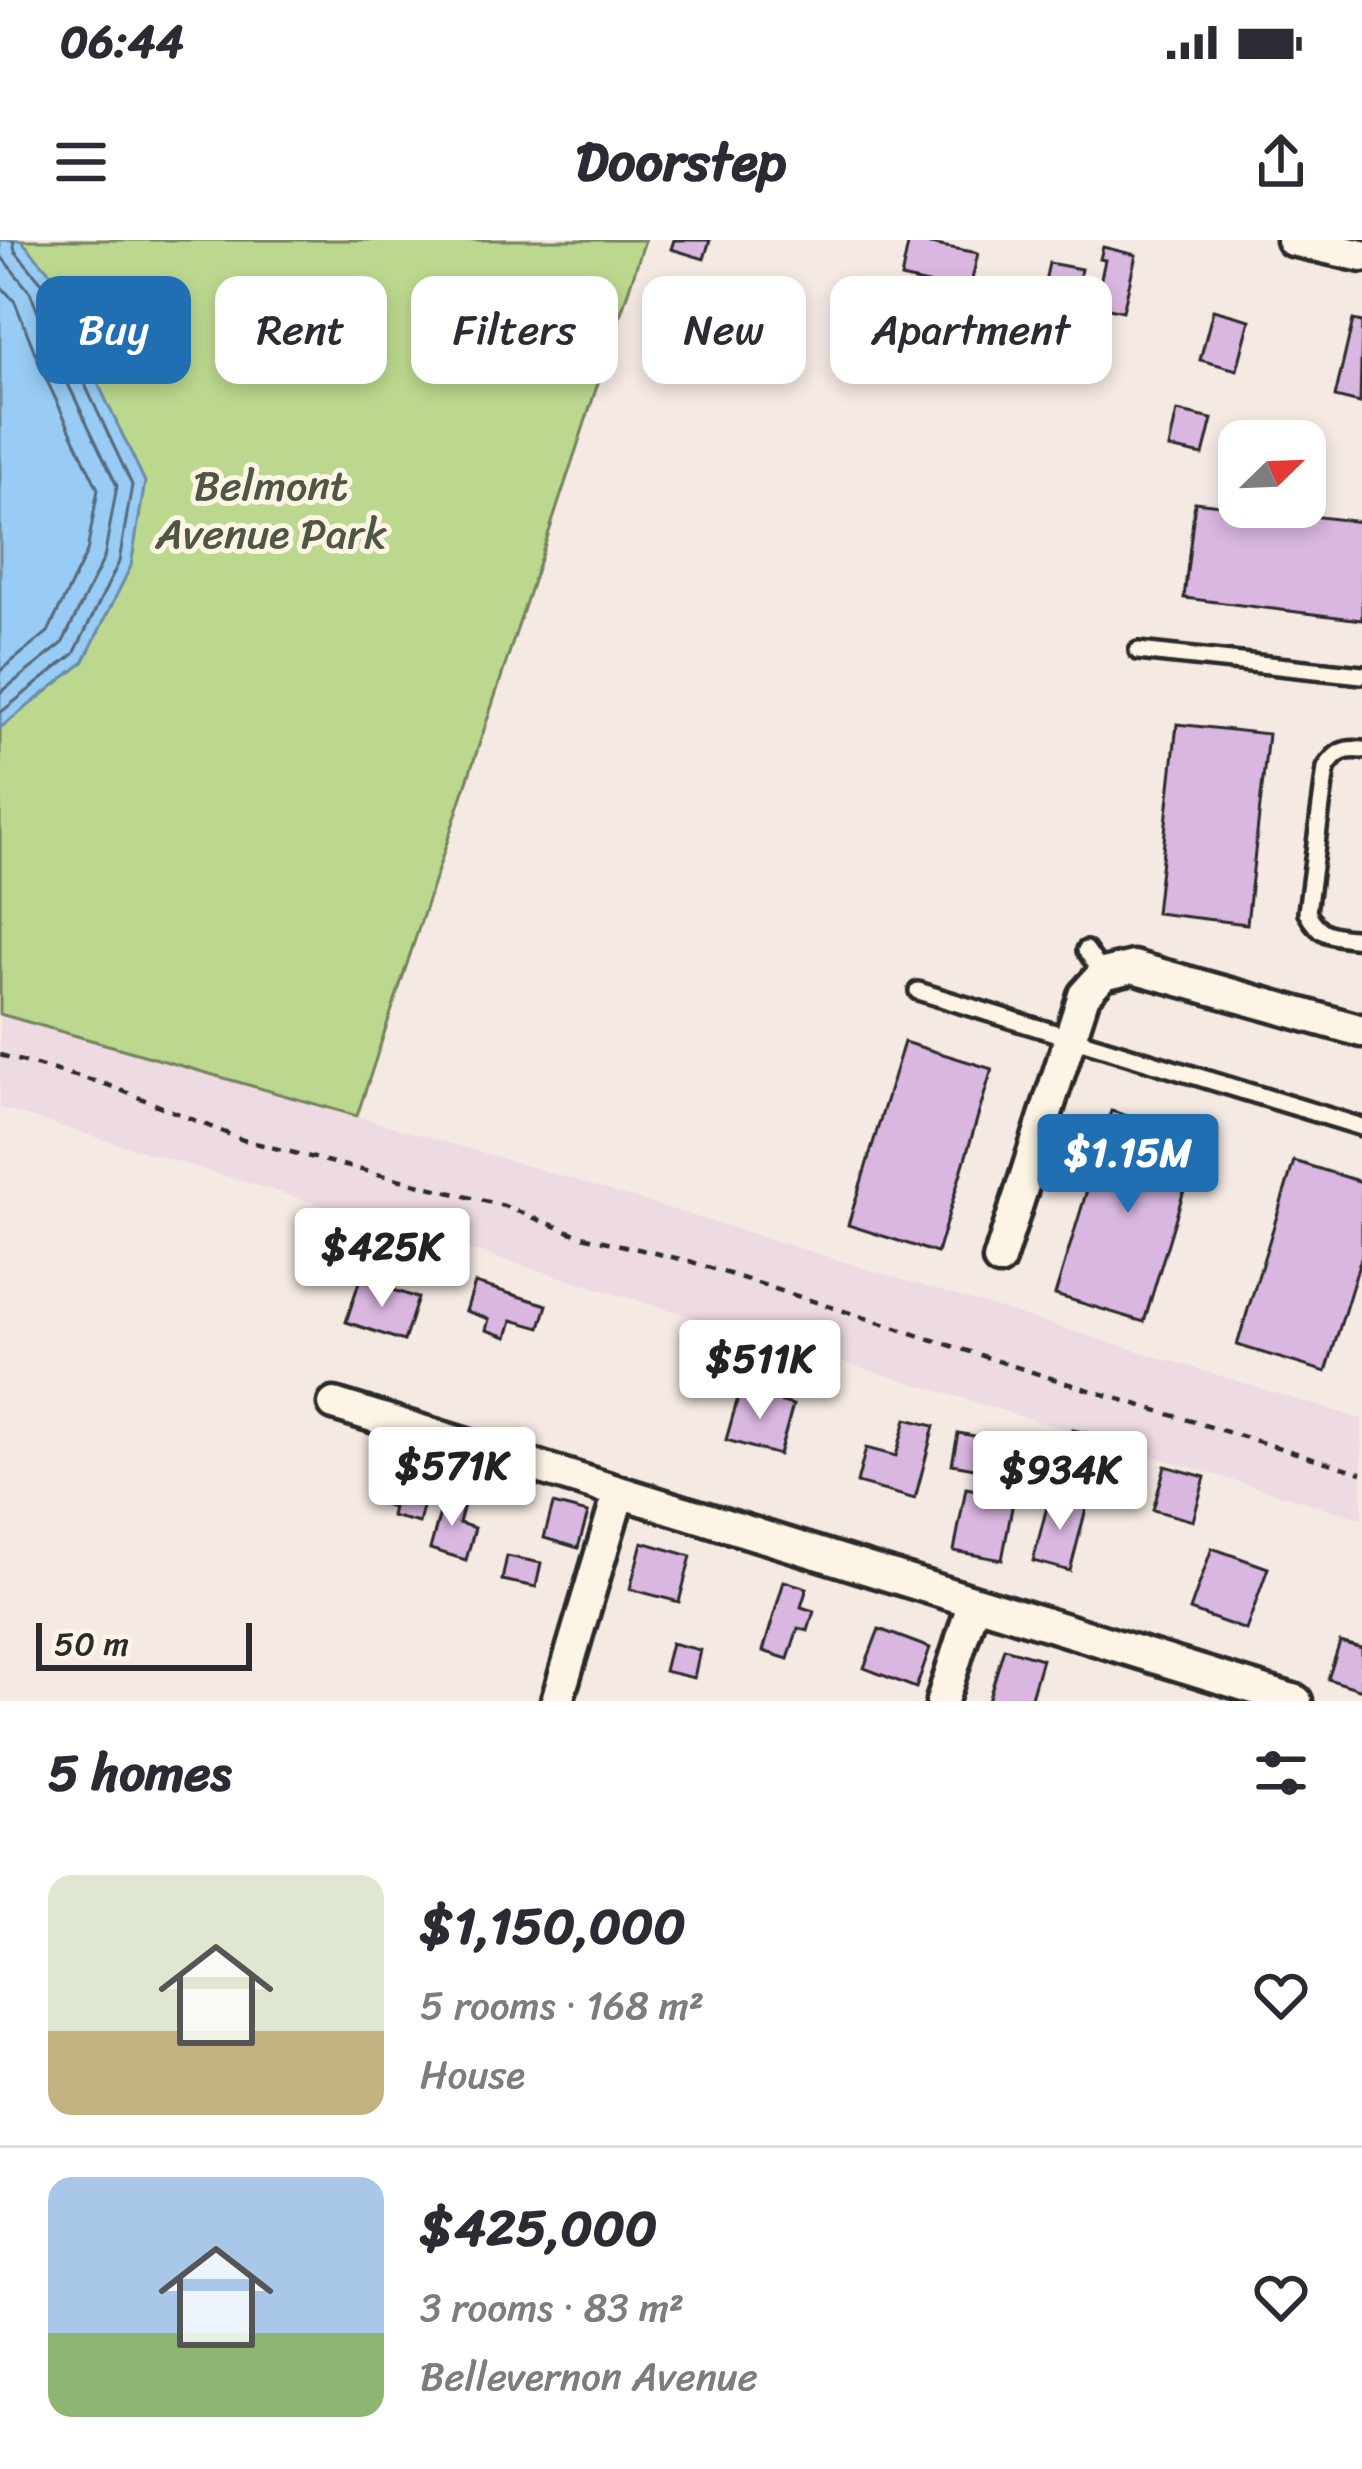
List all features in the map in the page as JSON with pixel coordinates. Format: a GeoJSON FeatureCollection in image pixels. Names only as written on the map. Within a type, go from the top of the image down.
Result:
{"type":"FeatureCollection","features":[{"type":"Feature","properties":{"kind":"street"},"geometry":{"type":"LineString","coordinates":[[1292,240],[1362,256]]}},
{"type":"Feature","properties":{"kind":"street"},"geometry":{"type":"LineString","coordinates":[[999,1260],[1095,962],[1133,967],[1362,1031]]}},
{"type":"Feature","properties":{"kind":"street"},"geometry":{"type":"LineString","coordinates":[[334,1404],[1296,1701]]}},
{"type":"Feature","properties":{"kind":"street"},"geometry":{"type":"LineString","coordinates":[[557,1701],[619,1493]]}},
{"type":"Feature","properties":{"kind":"street"},"geometry":{"type":"LineString","coordinates":[[942,1701],[973,1604]]}},
{"type":"Feature","properties":{"kind":"lane"},"geometry":{"type":"LineString","coordinates":[[1138,651],[1362,675]]}},
{"type":"Feature","properties":{"kind":"lane"},"geometry":{"type":"LineString","coordinates":[[1362,750],[1348,748],[1334,755],[1326,768],[1307,912],[1325,935],[1362,939]]}},
{"type":"Feature","properties":{"kind":"lane"},"geometry":{"type":"LineString","coordinates":[[917,991],[1362,1127]]}},
{"type":"Feature","properties":{"kind":"path"},"geometry":{"type":"LineString","coordinates":[[0,1055],[108,1085],[243,1139],[503,1206],[578,1235],[688,1262],[1362,1473]]}},
{"type":"Feature","properties":{"kind":"shaded area"},"geometry":{"type":"Polygon","coordinates":[[[0,1011],[1362,1419],[1362,1519],[0,1108],[0,1011]]]}},
{"type":"Feature","properties":{"kind":"green space","name":"Belmont Avenue Park"},"geometry":{"type":"Polygon","coordinates":[[[0,240],[645,240],[618,322],[618,276],[411,276],[411,384],[598,384],[357,1116],[0,1014],[0,240]]]}},
{"type":"Feature","properties":{"kind":"water"},"geometry":{"type":"Polygon","coordinates":[[[0,240],[21,240],[53,276],[36,276],[36,384],[98,384],[145,482],[131,566],[83,663],[0,728],[0,240]]]}},
{"type":"Feature","properties":{"kind":"building"},"geometry":{"type":"Polygon","coordinates":[[[674,240],[710,240],[704,259],[671,249],[674,240]]]}},
{"type":"Feature","properties":{"kind":"building"},"geometry":{"type":"Polygon","coordinates":[[[909,240],[978,253],[973,276],[901,276],[909,240]]]}},
{"type":"Feature","properties":{"kind":"building"},"geometry":{"type":"Polygon","coordinates":[[[1103,247],[1136,255],[1123,311],[1112,309],[1112,276],[1101,276],[1105,260],[1100,259],[1103,247]]]}},
{"type":"Feature","properties":{"kind":"building"},"geometry":{"type":"Polygon","coordinates":[[[1049,263],[1081,269],[1080,276],[1046,276],[1049,263]]]}},
{"type":"Feature","properties":{"kind":"building"},"geometry":{"type":"Polygon","coordinates":[[[1213,310],[1250,320],[1237,370],[1200,360],[1213,310]]]}},
{"type":"Feature","properties":{"kind":"building"},"geometry":{"type":"Polygon","coordinates":[[[1353,320],[1362,322],[1360,403],[1335,397],[1353,320]]]}},
{"type":"Feature","properties":{"kind":"building"},"geometry":{"type":"Polygon","coordinates":[[[1177,411],[1212,419],[1203,455],[1169,448],[1177,411]]]}},
{"type":"Feature","properties":{"kind":"building"},"geometry":{"type":"Polygon","coordinates":[[[1195,502],[1218,505],[1218,528],[1326,528],[1326,518],[1362,522],[1362,620],[1184,598],[1195,502]]]}},
{"type":"Feature","properties":{"kind":"building"},"geometry":{"type":"Polygon","coordinates":[[[1177,724],[1268,734],[1247,924],[1156,913],[1177,724]]]}},
{"type":"Feature","properties":{"kind":"building"},"geometry":{"type":"Polygon","coordinates":[[[904,1042],[992,1069],[937,1253],[848,1225],[904,1042]]]}},
{"type":"Feature","properties":{"kind":"building"},"geometry":{"type":"Polygon","coordinates":[[[1111,1111],[1200,1138],[1144,1322],[1055,1295],[1111,1111]]]}},
{"type":"Feature","properties":{"kind":"building"},"geometry":{"type":"Polygon","coordinates":[[[1294,1161],[1362,1182],[1362,1255],[1326,1372],[1237,1345],[1294,1161]]]}},
{"type":"Feature","properties":{"kind":"building"},"geometry":{"type":"Polygon","coordinates":[[[360,1279],[418,1298],[404,1341],[346,1322],[360,1279]]]}},
{"type":"Feature","properties":{"kind":"building"},"geometry":{"type":"Polygon","coordinates":[[[475,1283],[547,1305],[540,1328],[512,1320],[507,1337],[486,1330],[489,1319],[466,1311],[475,1283]]]}},
{"type":"Feature","properties":{"kind":"building"},"geometry":{"type":"Polygon","coordinates":[[[740,1390],[793,1405],[779,1455],[726,1440],[740,1390]]]}},
{"type":"Feature","properties":{"kind":"building"},"geometry":{"type":"Polygon","coordinates":[[[906,1419],[934,1426],[915,1499],[857,1483],[866,1448],[896,1456],[906,1419]]]}},
{"type":"Feature","properties":{"kind":"building"},"geometry":{"type":"Polygon","coordinates":[[[1073,1430],[1093,1434],[1089,1460],[1068,1457],[1073,1430]]]}},
{"type":"Feature","properties":{"kind":"building"},"geometry":{"type":"Polygon","coordinates":[[[958,1433],[991,1439],[986,1470],[952,1464],[958,1433]]]}},
{"type":"Feature","properties":{"kind":"building"},"geometry":{"type":"Polygon","coordinates":[[[405,1456],[423,1460],[421,1472],[431,1475],[419,1523],[391,1516],[393,1507],[379,1503],[389,1463],[403,1467],[405,1456]]]}},
{"type":"Feature","properties":{"kind":"building"},"geometry":{"type":"Polygon","coordinates":[[[1165,1466],[1205,1477],[1193,1521],[1153,1510],[1165,1466]]]}},
{"type":"Feature","properties":{"kind":"building"},"geometry":{"type":"Polygon","coordinates":[[[966,1488],[1014,1497],[1002,1560],[954,1551],[966,1488]]]}},
{"type":"Feature","properties":{"kind":"building"},"geometry":{"type":"Polygon","coordinates":[[[446,1491],[466,1497],[459,1523],[475,1528],[466,1560],[430,1549],[446,1491]]]}},
{"type":"Feature","properties":{"kind":"building"},"geometry":{"type":"Polygon","coordinates":[[[1050,1495],[1087,1505],[1070,1571],[1033,1561],[1050,1495]]]}},
{"type":"Feature","properties":{"kind":"building"},"geometry":{"type":"Polygon","coordinates":[[[553,1504],[588,1513],[578,1548],[544,1538],[553,1504]]]}},
{"type":"Feature","properties":{"kind":"building"},"geometry":{"type":"Polygon","coordinates":[[[642,1542],[691,1556],[679,1602],[630,1589],[642,1542]]]}},
{"type":"Feature","properties":{"kind":"building"},"geometry":{"type":"Polygon","coordinates":[[[1212,1548],[1268,1568],[1246,1630],[1190,1610],[1212,1548]]]}},
{"type":"Feature","properties":{"kind":"building"},"geometry":{"type":"Polygon","coordinates":[[[507,1556],[541,1563],[536,1587],[502,1580],[507,1556]]]}},
{"type":"Feature","properties":{"kind":"building"},"geometry":{"type":"Polygon","coordinates":[[[784,1581],[807,1588],[801,1607],[814,1611],[808,1631],[798,1628],[788,1659],[763,1651],[784,1581]]]}},
{"type":"Feature","properties":{"kind":"building"},"geometry":{"type":"Polygon","coordinates":[[[879,1629],[930,1648],[916,1688],[864,1668],[879,1629]]]}},
{"type":"Feature","properties":{"kind":"building"},"geometry":{"type":"Polygon","coordinates":[[[1340,1642],[1362,1648],[1362,1690],[1328,1679],[1340,1642]]]}},
{"type":"Feature","properties":{"kind":"building"},"geometry":{"type":"Polygon","coordinates":[[[671,1643],[700,1650],[694,1678],[664,1671],[671,1643]]]}},
{"type":"Feature","properties":{"kind":"building"},"geometry":{"type":"Polygon","coordinates":[[[1004,1648],[1042,1659],[1030,1701],[988,1701],[1004,1648]]]}}]}
